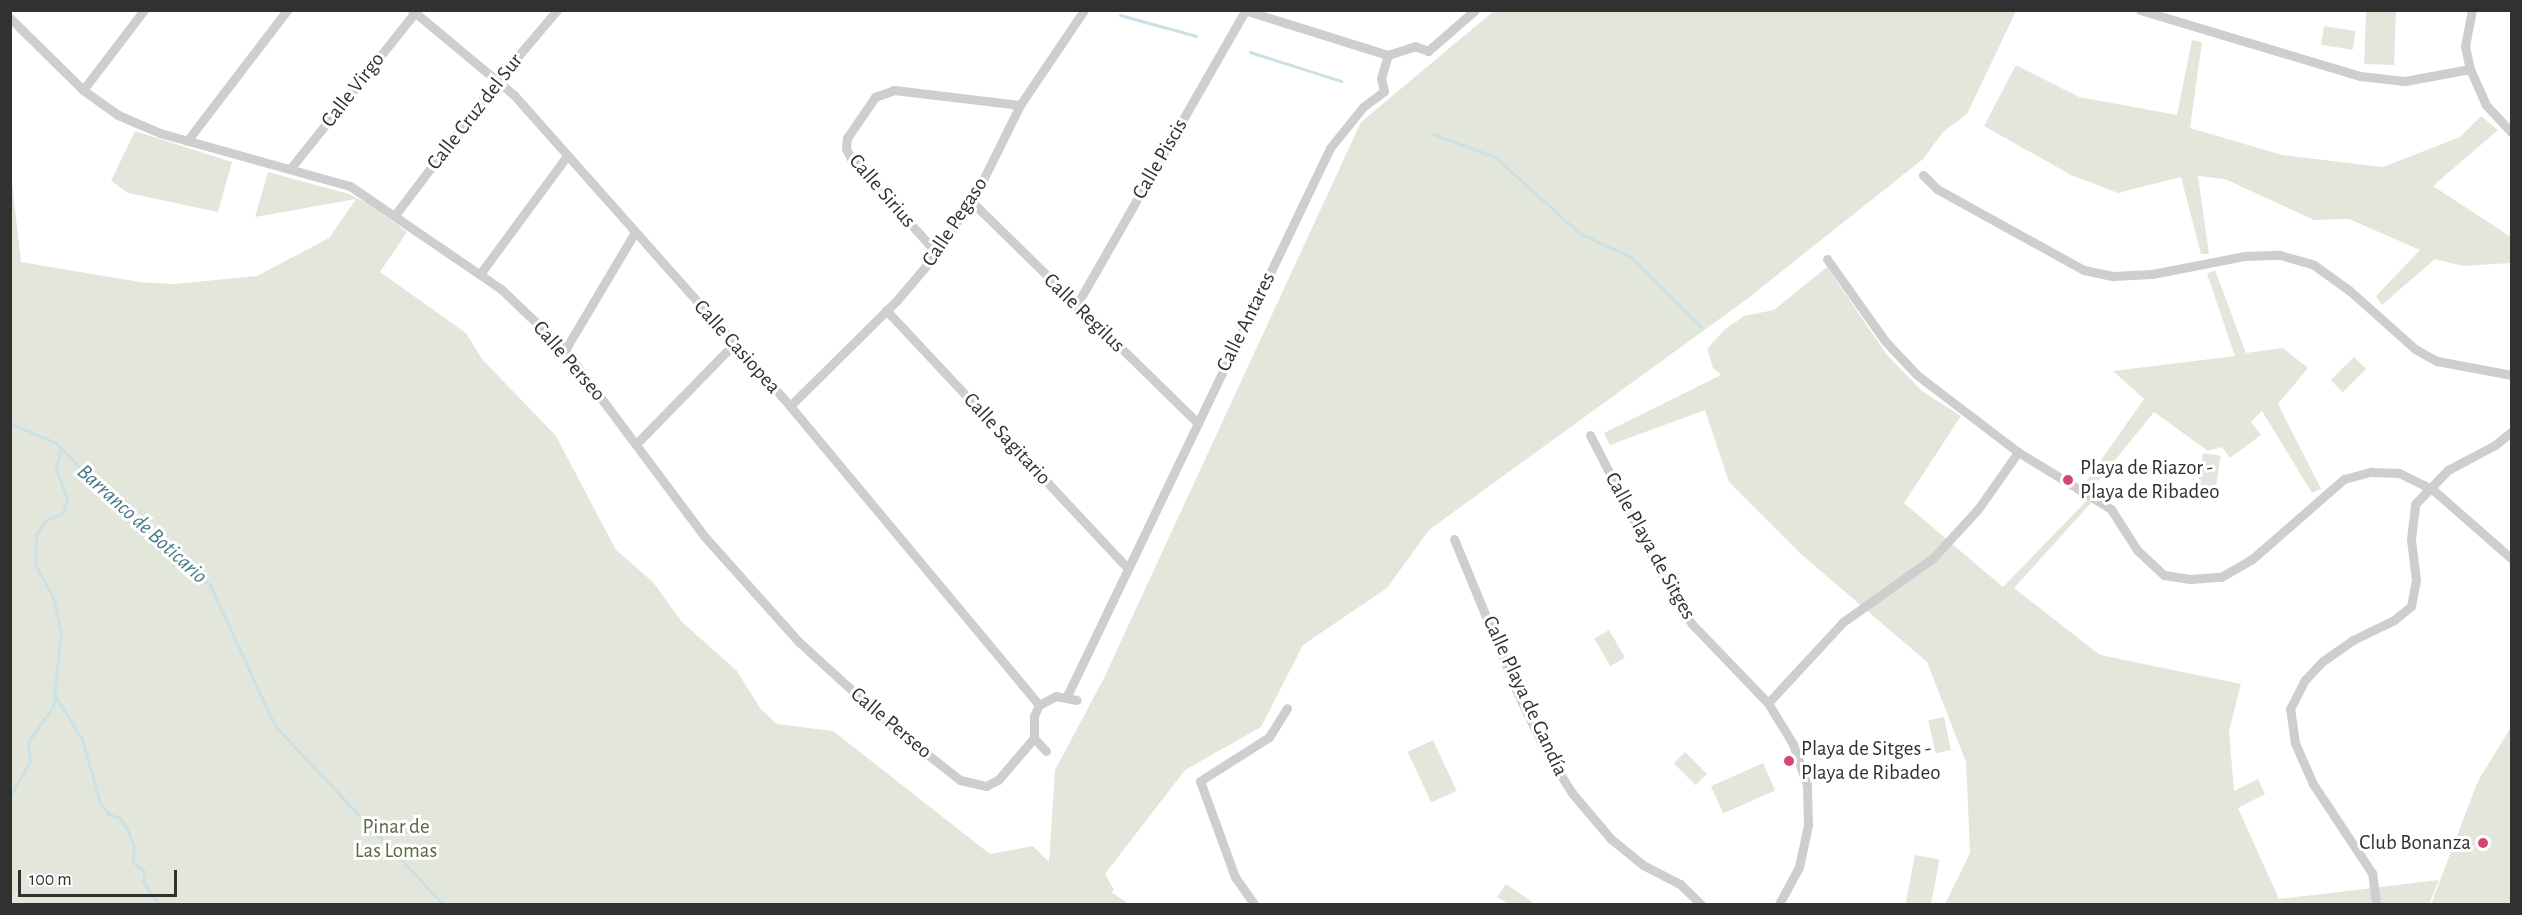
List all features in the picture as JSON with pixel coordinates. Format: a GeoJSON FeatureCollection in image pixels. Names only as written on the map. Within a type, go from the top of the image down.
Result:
{"type":"FeatureCollection","features":[{"type":"Feature","properties":{"kind":"street"},"geometry":{"type":"LineString","coordinates":[[83,90],[144,10]]}},
{"type":"Feature","properties":{"kind":"street"},"geometry":{"type":"LineString","coordinates":[[187,141],[287,10]]}},
{"type":"Feature","properties":{"kind":"street","name":"Calle Cruz del Sur"},"geometry":{"type":"LineString","coordinates":[[395,215],[496,82],[557,10]]}},
{"type":"Feature","properties":{"kind":"street","name":"Calle Pegaso"},"geometry":{"type":"LineString","coordinates":[[790,406],[886,310],[937,254],[971,201],[1020,105],[1084,10]]}},
{"type":"Feature","properties":{"kind":"street"},"geometry":{"type":"LineString","coordinates":[[1244,11],[1388,55],[1415,46],[1428,51],[1475,10]]}},
{"type":"Feature","properties":{"kind":"street"},"geometry":{"type":"LineString","coordinates":[[2140,10],[2360,76],[2405,81],[2470,69]]}},
{"type":"Feature","properties":{"kind":"street"},"geometry":{"type":"LineString","coordinates":[[2472,10],[2465,46],[2470,69],[2486,105],[2511,133]]}},
{"type":"Feature","properties":{"kind":"street","name":"Calle Casiopea"},"geometry":{"type":"LineString","coordinates":[[414,11],[514,95],[790,406],[1039,705]]}},
{"type":"Feature","properties":{"kind":"street","name":"Calle Virgo"},"geometry":{"type":"LineString","coordinates":[[290,170],[414,11]]}},
{"type":"Feature","properties":{"kind":"street","name":"Calle Piscis"},"geometry":{"type":"LineString","coordinates":[[1076,306],[1244,11]]}},
{"type":"Feature","properties":{"kind":"street","name":"Calle Perseo"},"geometry":{"type":"LineString","coordinates":[[10,18],[83,90],[118,115],[187,141],[350,186],[480,274],[565,350],[705,537],[799,642],[889,724],[960,780],[986,786],[998,780],[1034,738]]}},
{"type":"Feature","properties":{"kind":"street","name":"Calle Antares"},"geometry":{"type":"LineString","coordinates":[[1067,696],[1330,148],[1363,107],[1384,91],[1381,78],[1388,55]]}},
{"type":"Feature","properties":{"kind":"street","name":"Calle Sirius"},"geometry":{"type":"LineString","coordinates":[[937,254],[851,158],[846,149],[848,138],[875,97],[894,90],[1020,105]]}},
{"type":"Feature","properties":{"kind":"street"},"geometry":{"type":"LineString","coordinates":[[480,274],[567,156]]}},
{"type":"Feature","properties":{"kind":"street"},"geometry":{"type":"LineString","coordinates":[[1923,175],[1937,189],[2084,270],[2113,276],[2152,274],[2245,256],[2280,255],[2314,265],[2350,291],[2415,349],[2437,361],[2511,375]]}},
{"type":"Feature","properties":{"kind":"street","name":"Calle Regilus"},"geometry":{"type":"LineString","coordinates":[[971,201],[1198,423]]}},
{"type":"Feature","properties":{"kind":"street"},"geometry":{"type":"LineString","coordinates":[[565,350],[635,232]]}},
{"type":"Feature","properties":{"kind":"street"},"geometry":{"type":"LineString","coordinates":[[1827,259],[1885,341],[1917,375],[2018,452],[2111,508],[2137,550],[2164,574],[2190,579],[2221,577],[2251,560],[2344,479],[2371,472],[2399,473],[2432,489],[2511,559]]}},
{"type":"Feature","properties":{"kind":"street","name":"Calle Sagitario"},"geometry":{"type":"LineString","coordinates":[[886,310],[1128,568]]}},
{"type":"Feature","properties":{"kind":"street"},"geometry":{"type":"LineString","coordinates":[[636,444],[734,344]]}},
{"type":"Feature","properties":{"kind":"street"},"geometry":{"type":"LineString","coordinates":[[2376,904],[2372,873],[2313,784],[2295,743],[2290,709],[2305,680],[2323,661],[2353,640],[2394,620],[2411,606],[2416,580],[2411,539],[2415,504],[2448,470],[2495,445],[2511,431]]}},
{"type":"Feature","properties":{"kind":"street","name":"Calle Playa de Sitges"},"geometry":{"type":"LineString","coordinates":[[1590,435],[1668,587],[1692,624],[1768,703],[1793,744],[1807,785],[1808,825],[1799,867],[1779,904]]}},
{"type":"Feature","properties":{"kind":"street"},"geometry":{"type":"LineString","coordinates":[[1768,703],[1843,622],[1933,558],[1978,509],[2018,452]]}},
{"type":"Feature","properties":{"kind":"street","name":"Calle Playa de Gandía"},"geometry":{"type":"LineString","coordinates":[[1454,539],[1518,694],[1545,750],[1572,793],[1611,839],[1643,865],[1680,884],[1701,904]]}},
{"type":"Feature","properties":{"kind":"street"},"geometry":{"type":"LineString","coordinates":[[1046,751],[1034,738],[1034,716],[1039,705],[1056,696],[1067,696],[1077,700]]}},
{"type":"Feature","properties":{"kind":"street"},"geometry":{"type":"LineString","coordinates":[[1254,904],[1235,877],[1200,782],[1269,737],[1287,708]]}},
{"type":"Feature","properties":{"kind":"green space","name":"Pinar de Las Lomas"},"geometry":{"type":"Polygon","coordinates":[[[1495,10],[2016,11],[1967,114],[1943,132],[1923,159],[1747,299],[1429,530],[1387,588],[1303,645],[1261,727],[1185,770],[1105,874],[1114,890],[1111,892],[1129,904],[11,904],[11,173],[21,262],[140,282],[174,284],[257,276],[329,238],[356,199],[255,217],[268,172],[349,194],[370,205],[407,232],[380,272],[466,333],[482,359],[556,436],[616,550],[653,582],[682,622],[737,671],[760,708],[777,724],[833,731],[990,854],[1033,846],[1049,862],[1055,770],[1104,678],[1361,122],[1495,10]]]}},
{"type":"Feature","properties":{"kind":"green space"},"geometry":{"type":"Polygon","coordinates":[[[2366,11],[2396,12],[2394,65],[2364,64],[2366,11]]]}},
{"type":"Feature","properties":{"kind":"green space"},"geometry":{"type":"Polygon","coordinates":[[[2324,26],[2356,31],[2353,50],[2321,45],[2324,26]]]}},
{"type":"Feature","properties":{"kind":"green space"},"geometry":{"type":"Polygon","coordinates":[[[2192,40],[2202,42],[2190,128],[2282,155],[2383,167],[2460,137],[2481,116],[2498,130],[2433,186],[2511,237],[2511,263],[2463,266],[2435,259],[2382,305],[2376,296],[2420,250],[2349,219],[2314,220],[2225,179],[2198,176],[2209,254],[2201,254],[2181,177],[2118,193],[2071,175],[1984,126],[2016,65],[2079,97],[2177,115],[2192,40]]]}},
{"type":"Feature","properties":{"kind":"green space"},"geometry":{"type":"Polygon","coordinates":[[[135,131],[232,162],[218,212],[128,193],[111,181],[135,131]]]}},
{"type":"Feature","properties":{"kind":"green space"},"geometry":{"type":"Polygon","coordinates":[[[1827,267],[1887,355],[1922,391],[1961,416],[1904,503],[2003,587],[2088,499],[2092,502],[2014,588],[2100,655],[2241,684],[2229,731],[2234,791],[2258,779],[2265,794],[2238,808],[2279,899],[2439,880],[2429,904],[1945,904],[1970,853],[1966,762],[1927,662],[1802,555],[1729,482],[1705,410],[1610,445],[1604,433],[1721,375],[1713,368],[1707,349],[1724,330],[1744,316],[1774,310],[1827,267]]]}},
{"type":"Feature","properties":{"kind":"green space"},"geometry":{"type":"Polygon","coordinates":[[[2215,270],[2246,353],[2283,348],[2308,368],[2278,404],[2321,489],[2312,493],[2262,411],[2251,422],[2261,435],[2230,458],[2222,447],[2208,451],[2154,412],[2095,485],[2085,483],[2144,399],[2113,371],[2235,356],[2207,274],[2215,270]]]}},
{"type":"Feature","properties":{"kind":"green space"},"geometry":{"type":"Polygon","coordinates":[[[2354,357],[2366,369],[2343,392],[2331,380],[2354,357]]]}},
{"type":"Feature","properties":{"kind":"green space"},"geometry":{"type":"Polygon","coordinates":[[[2203,453],[2221,456],[2216,487],[2198,485],[2203,453]]]}},
{"type":"Feature","properties":{"kind":"green space"},"geometry":{"type":"Polygon","coordinates":[[[1609,630],[1625,658],[1610,666],[1594,638],[1609,630]]]}},
{"type":"Feature","properties":{"kind":"green space"},"geometry":{"type":"Polygon","coordinates":[[[1944,717],[1951,750],[1935,754],[1928,720],[1944,717]]]}},
{"type":"Feature","properties":{"kind":"green space","name":"Club Bonanza"},"geometry":{"type":"Polygon","coordinates":[[[2511,727],[2511,904],[2431,904],[2478,781],[2511,727]]]}},
{"type":"Feature","properties":{"kind":"green space"},"geometry":{"type":"Polygon","coordinates":[[[1433,740],[1457,791],[1431,803],[1408,752],[1433,740]]]}},
{"type":"Feature","properties":{"kind":"green space"},"geometry":{"type":"Polygon","coordinates":[[[1685,752],[1707,774],[1696,785],[1674,763],[1685,752]]]}},
{"type":"Feature","properties":{"kind":"green space"},"geometry":{"type":"Polygon","coordinates":[[[1763,763],[1775,790],[1723,814],[1711,786],[1763,763]]]}},
{"type":"Feature","properties":{"kind":"green space"},"geometry":{"type":"Polygon","coordinates":[[[1915,855],[1940,860],[1931,904],[1905,904],[1915,855]]]}},
{"type":"Feature","properties":{"kind":"green space"},"geometry":{"type":"Polygon","coordinates":[[[1506,884],[1532,902],[1530,904],[1508,904],[1497,897],[1506,884]]]}},
{"type":"Feature","properties":{"kind":"waterway"},"geometry":{"type":"LineString","coordinates":[[1120,15],[1196,36]]}},
{"type":"Feature","properties":{"kind":"waterway"},"geometry":{"type":"LineString","coordinates":[[1250,52],[1341,81]]}},
{"type":"Feature","properties":{"kind":"waterway"},"geometry":{"type":"LineString","coordinates":[[1433,134],[1495,157],[1579,233],[1631,257],[1700,326]]}},
{"type":"Feature","properties":{"kind":"waterway","name":"Barranco de Boticario"},"geometry":{"type":"LineString","coordinates":[[10,423],[56,443],[91,479],[210,585],[275,726],[443,904]]}},
{"type":"Feature","properties":{"kind":"waterway"},"geometry":{"type":"LineString","coordinates":[[10,796],[30,762],[28,742],[53,707],[61,632],[53,597],[35,564],[36,535],[46,520],[63,513],[67,499],[56,468],[61,448]]}},
{"type":"Feature","properties":{"kind":"waterway"},"geometry":{"type":"LineString","coordinates":[[55,696],[82,739],[99,800],[108,814],[120,818],[128,831],[134,847],[133,862],[144,871],[143,882],[159,904]]}},
{"type":"Feature","properties":{"kind":"place","name":"Playa de Riazor - Playa de Ribadeo"},"geometry":{"type":"Point","coordinates":[2068,480]}},
{"type":"Feature","properties":{"kind":"place","name":"Playa de Sitges - Playa de Ribadeo"},"geometry":{"type":"Point","coordinates":[1789,761]}},
{"type":"Feature","properties":{"kind":"place","name":"Club Bonanza"},"geometry":{"type":"Point","coordinates":[2483,843]}}]}
